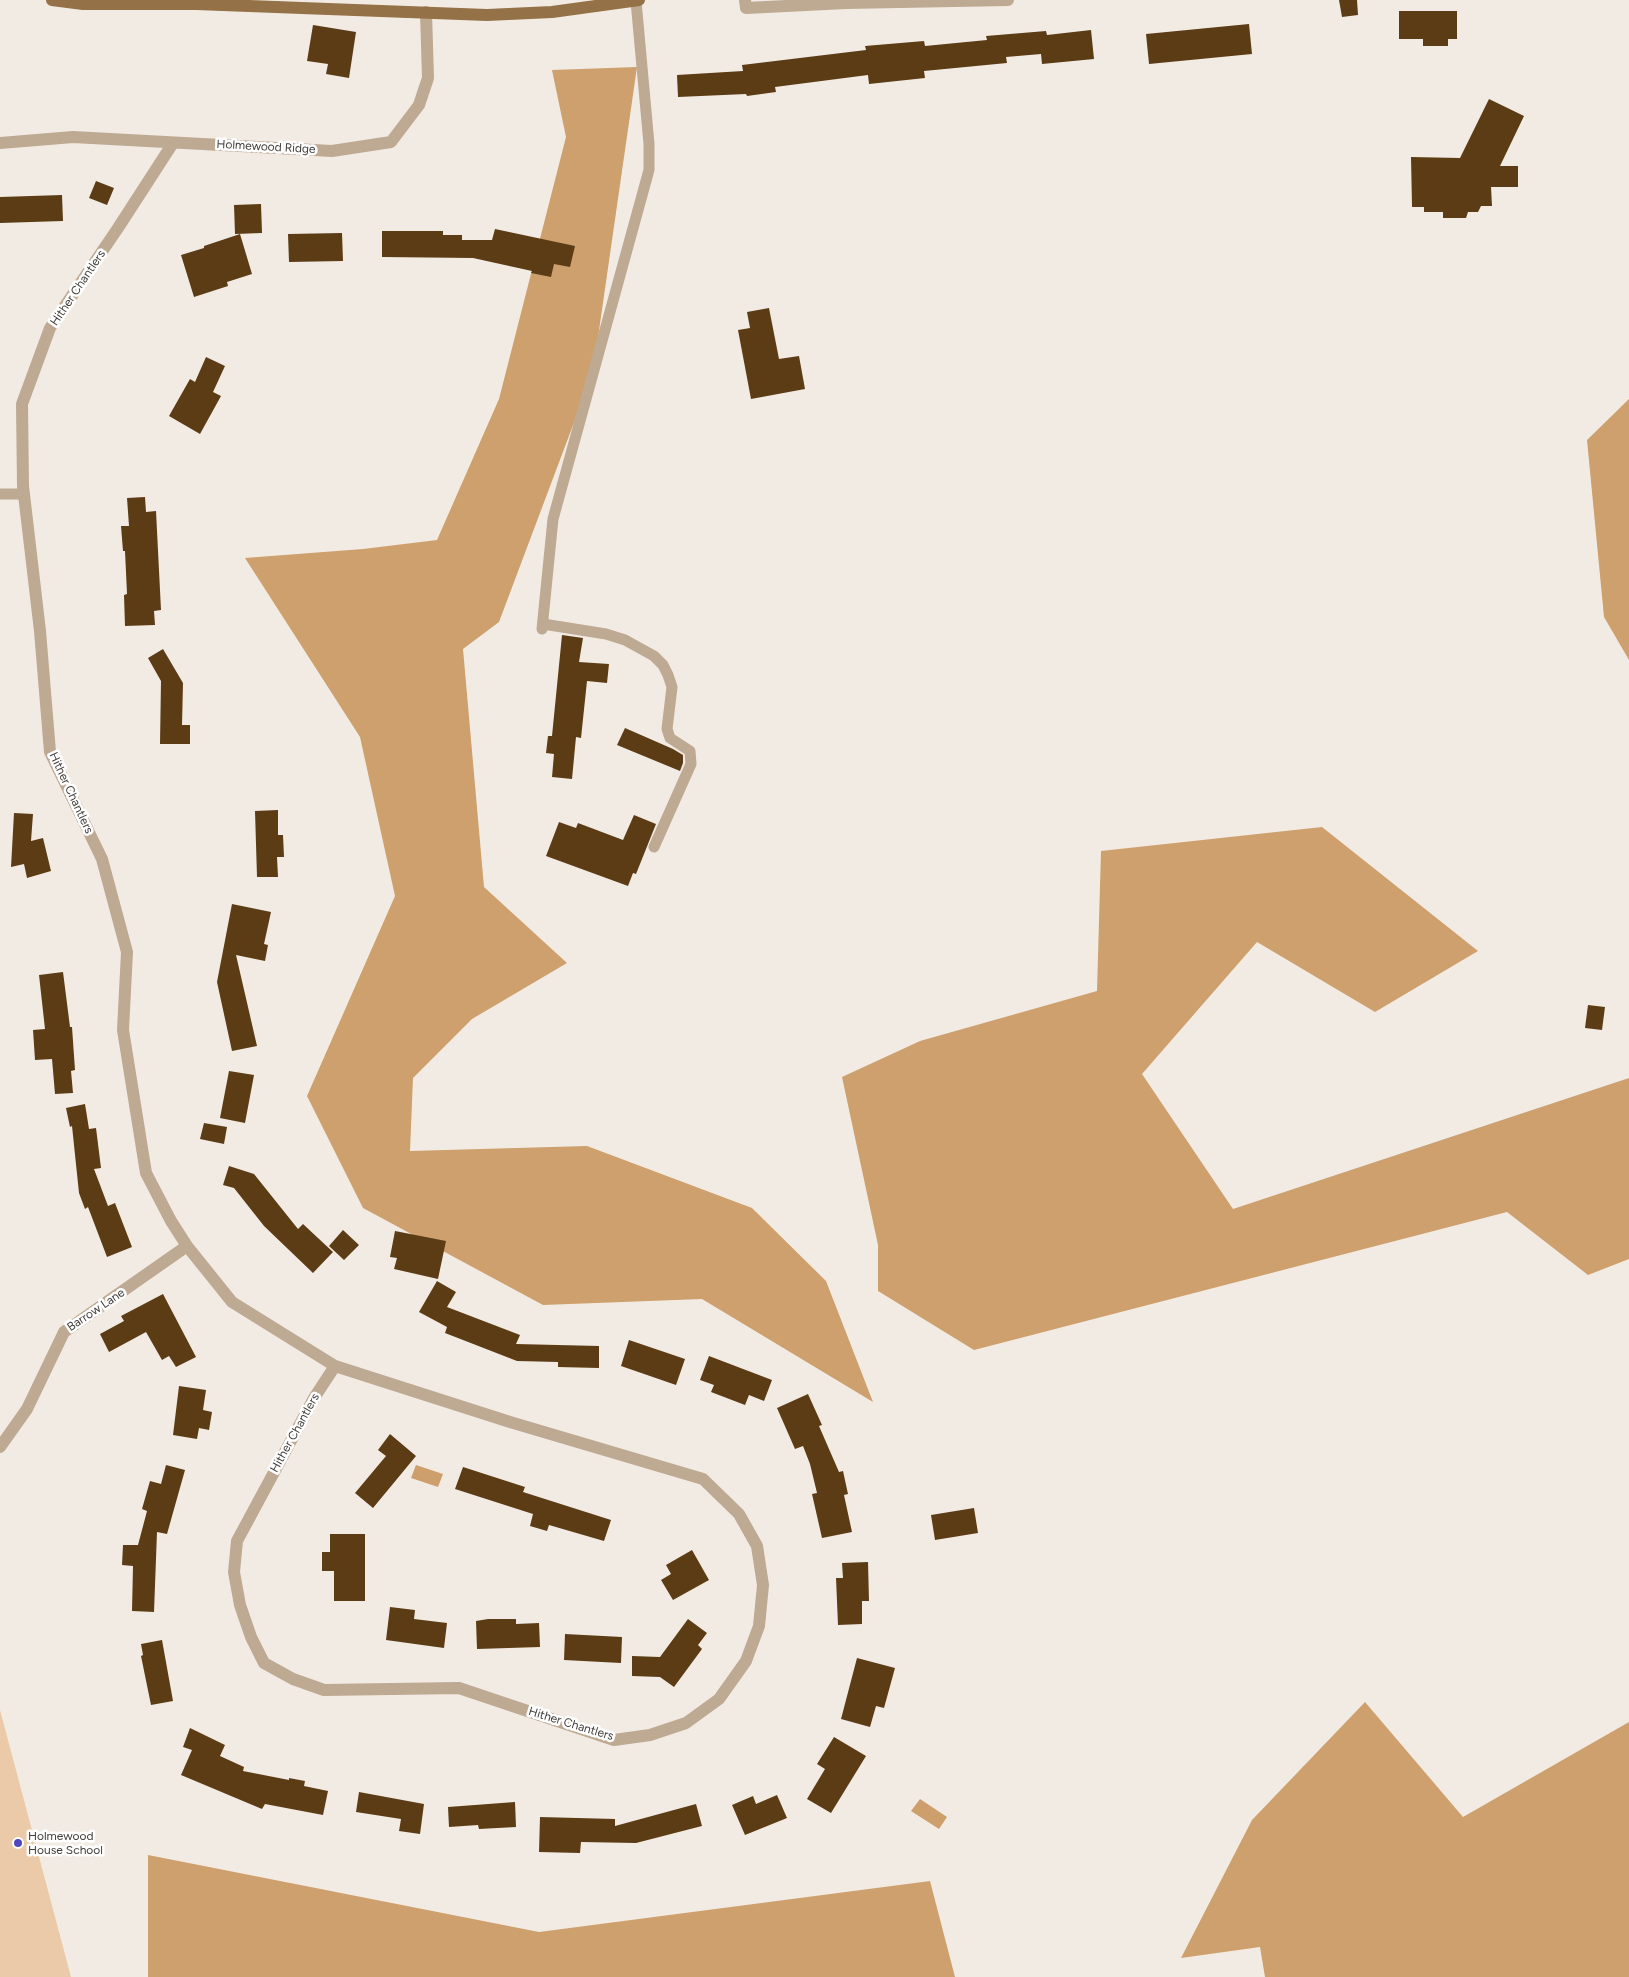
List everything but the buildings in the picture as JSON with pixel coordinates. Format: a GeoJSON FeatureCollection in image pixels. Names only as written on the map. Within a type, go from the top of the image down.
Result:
{"type":"FeatureCollection","features":[{"type":"Feature","properties":{"kind":"main road"},"geometry":{"type":"LineString","coordinates":[[52,0],[83,4],[316,4],[487,15],[552,12],[637,0]]}},
{"type":"Feature","properties":{"kind":"street"},"geometry":{"type":"LineString","coordinates":[[745,0],[746,8],[846,3],[1008,0]]}},
{"type":"Feature","properties":{"kind":"street","name":"Holmewood Ridge"},"geometry":{"type":"LineString","coordinates":[[0,143],[73,137],[332,151],[391,142],[419,106],[428,78],[426,12]]}},
{"type":"Feature","properties":{"kind":"street","name":"Hither Chantlers"},"geometry":{"type":"LineString","coordinates":[[173,142],[118,228],[50,328],[22,404],[24,494],[40,631],[50,752],[102,859],[126,952],[123,1030],[146,1172],[186,1246],[232,1302],[335,1366],[510,1422],[703,1479],[739,1514],[757,1546],[763,1585],[759,1626],[746,1661],[719,1700],[686,1723],[650,1734],[614,1740],[459,1688],[324,1690],[293,1679],[264,1663],[251,1638],[240,1605],[234,1572],[237,1541],[309,1406],[335,1366]]}},
{"type":"Feature","properties":{"kind":"street","name":"Barrow Lane"},"geometry":{"type":"LineString","coordinates":[[0,1447],[27,1408],[64,1332],[186,1246]]}},
{"type":"Feature","properties":{"kind":"lane"},"geometry":{"type":"LineString","coordinates":[[637,0],[649,144],[649,170],[552,520],[542,627],[606,634],[625,640],[654,656],[663,665],[672,687],[667,728],[670,738],[690,751],[691,764],[654,847]]}},
{"type":"Feature","properties":{"kind":"lane"},"geometry":{"type":"LineString","coordinates":[[0,494],[24,494]]}},
{"type":"Feature","properties":{"kind":"shaded area"},"geometry":{"type":"Polygon","coordinates":[[[637,67],[593,372],[499,622],[463,649],[484,887],[567,963],[472,1019],[413,1078],[410,1151],[587,1146],[752,1208],[826,1281],[873,1402],[702,1299],[543,1305],[363,1208],[307,1096],[395,896],[360,737],[245,558],[363,549],[437,540],[499,399],[566,137],[552,70],[637,67]]]}},
{"type":"Feature","properties":{"kind":"shaded area"},"geometry":{"type":"Polygon","coordinates":[[[1629,399],[1629,660],[1604,617],[1587,440],[1629,399]]]}},
{"type":"Feature","properties":{"kind":"shaded area"},"geometry":{"type":"Polygon","coordinates":[[[1322,827],[1478,951],[1375,1012],[1257,942],[1142,1074],[1233,1209],[1629,1078],[1629,1259],[1588,1275],[1507,1212],[974,1350],[878,1291],[878,1245],[842,1077],[920,1041],[1097,991],[1101,851],[1322,827]]]}},
{"type":"Feature","properties":{"kind":"shaded area"},"geometry":{"type":"Polygon","coordinates":[[[416,1465],[443,1474],[438,1487],[411,1478],[416,1465]]]}},
{"type":"Feature","properties":{"kind":"shaded area"},"geometry":{"type":"Polygon","coordinates":[[[1365,1702],[1463,1817],[1629,1722],[1629,1977],[1265,1977],[1260,1947],[1181,1958],[1252,1820],[1365,1702]]]}},
{"type":"Feature","properties":{"kind":"shaded area","name":"Holmewood House School"},"geometry":{"type":"Polygon","coordinates":[[[0,1710],[71,1977],[0,1977],[0,1710]]]}},
{"type":"Feature","properties":{"kind":"shaded area"},"geometry":{"type":"Polygon","coordinates":[[[920,1799],[947,1817],[939,1829],[911,1811],[920,1799]]]}},
{"type":"Feature","properties":{"kind":"shaded area"},"geometry":{"type":"Polygon","coordinates":[[[148,1855],[539,1932],[930,1881],[955,1977],[148,1977],[148,1855]]]}},
{"type":"Feature","properties":{"kind":"place","name":"Holmewood House School"},"geometry":{"type":"Point","coordinates":[18,1843]}}]}
